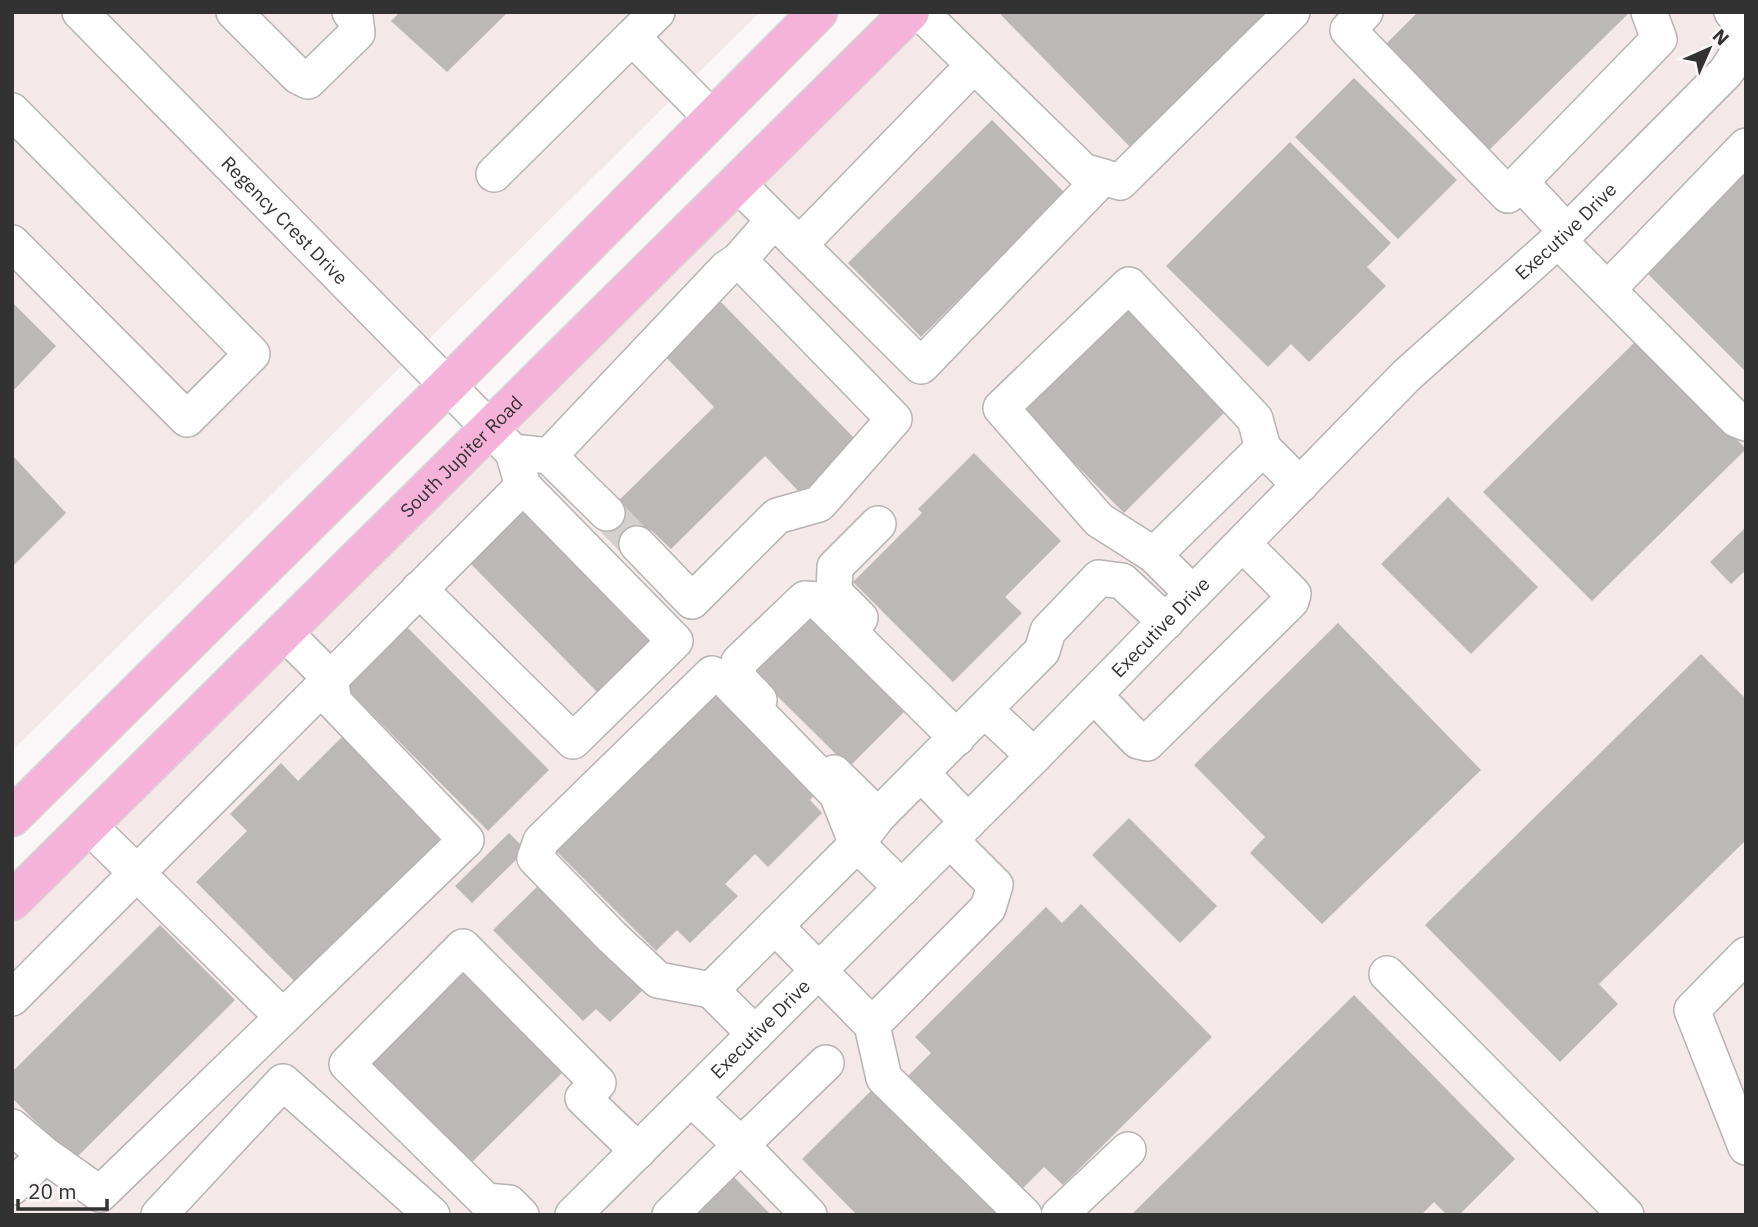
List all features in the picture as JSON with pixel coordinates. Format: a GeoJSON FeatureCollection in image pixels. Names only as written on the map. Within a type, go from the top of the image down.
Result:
{"type":"FeatureCollection","features":[{"type":"Feature","properties":{"kind":"main road"},"geometry":{"type":"LineString","coordinates":[[12,817],[447,386],[818,12]]}},
{"type":"Feature","properties":{"kind":"main road","name":"South Jupiter Road"},"geometry":{"type":"LineString","coordinates":[[12,901],[284,632],[502,440],[737,183],[910,12]]}},
{"type":"Feature","properties":{"kind":"street","name":"Regency Crest Drive"},"geometry":{"type":"LineString","coordinates":[[80,12],[502,440]]}},
{"type":"Feature","properties":{"kind":"street"},"geometry":{"type":"LineString","coordinates":[[234,12],[298,76],[309,81],[357,33],[355,17],[350,12]]}},
{"type":"Feature","properties":{"kind":"street"},"geometry":{"type":"LineString","coordinates":[[494,174],[657,12]]}},
{"type":"Feature","properties":{"kind":"street"},"geometry":{"type":"LineString","coordinates":[[920,12],[1083,171],[1120,182],[1292,12]]}},
{"type":"Feature","properties":{"kind":"street"},"geometry":{"type":"LineString","coordinates":[[1365,12],[1348,30],[1508,195],[1659,39],[1649,12]]}},
{"type":"Feature","properties":{"kind":"street"},"geometry":{"type":"LineString","coordinates":[[1732,12],[1746,29]]}},
{"type":"Feature","properties":{"kind":"street"},"geometry":{"type":"LineString","coordinates":[[632,37],[713,119]]}},
{"type":"Feature","properties":{"kind":"street","name":"Executive Drive"},"geometry":{"type":"LineString","coordinates":[[586,1210],[638,1151],[1034,756],[1407,375],[1736,82],[1746,41]]}},
{"type":"Feature","properties":{"kind":"street"},"geometry":{"type":"LineString","coordinates":[[799,245],[974,65]]}},
{"type":"Feature","properties":{"kind":"street"},"geometry":{"type":"LineString","coordinates":[[12,111],[251,354],[187,419],[12,243]]}},
{"type":"Feature","properties":{"kind":"street"},"geometry":{"type":"LineString","coordinates":[[1608,289],[1746,146]]}},
{"type":"Feature","properties":{"kind":"street"},"geometry":{"type":"LineString","coordinates":[[737,183],[921,366],[1103,177]]}},
{"type":"Feature","properties":{"kind":"street"},"geometry":{"type":"LineString","coordinates":[[1520,183],[1608,289],[1736,419],[1746,423]]}},
{"type":"Feature","properties":{"kind":"street"},"geometry":{"type":"LineString","coordinates":[[549,456],[726,269],[739,261],[774,220]]}},
{"type":"Feature","properties":{"kind":"street"},"geometry":{"type":"LineString","coordinates":[[637,544],[692,601],[777,516],[819,505],[894,419],[739,261]]}},
{"type":"Feature","properties":{"kind":"street"},"geometry":{"type":"LineString","coordinates":[[1193,594],[1154,555],[1099,520],[1001,408],[1129,285],[1255,419],[1263,448],[1300,485]]}},
{"type":"Feature","properties":{"kind":"street"},"geometry":{"type":"LineString","coordinates":[[502,440],[549,456],[607,513]]}},
{"type":"Feature","properties":{"kind":"street"},"geometry":{"type":"LineString","coordinates":[[419,589],[573,741],[675,640],[523,486],[502,440]]}},
{"type":"Feature","properties":{"kind":"street"},"geometry":{"type":"LineString","coordinates":[[1154,555],[1263,448]]}},
{"type":"Feature","properties":{"kind":"street"},"geometry":{"type":"LineString","coordinates":[[12,998],[523,486]]}},
{"type":"Feature","properties":{"kind":"street"},"geometry":{"type":"LineString","coordinates":[[878,524],[835,567],[834,592],[970,725]]}},
{"type":"Feature","properties":{"kind":"street"},"geometry":{"type":"LineString","coordinates":[[1094,695],[1138,741],[1147,743],[1291,601],[1293,594],[1243,544]]}},
{"type":"Feature","properties":{"kind":"street"},"geometry":{"type":"LineString","coordinates":[[711,990],[857,844],[878,816],[1042,651],[1048,631],[1099,578],[1122,581],[1166,622]]}},
{"type":"Feature","properties":{"kind":"street"},"geometry":{"type":"LineString","coordinates":[[878,816],[788,731],[738,678],[739,662],[805,599],[817,600],[970,725],[1034,756]]}},
{"type":"Feature","properties":{"kind":"street"},"geometry":{"type":"LineString","coordinates":[[12,1127],[45,1155],[100,1194],[466,840],[334,702],[330,678],[284,632]]}},
{"type":"Feature","properties":{"kind":"street"},"geometry":{"type":"LineString","coordinates":[[755,1034],[711,990],[658,980],[535,859],[541,841],[712,674],[726,680],[837,794],[857,844],[902,888]]}},
{"type":"Feature","properties":{"kind":"street"},"geometry":{"type":"LineString","coordinates":[[872,1025],[988,908],[995,885],[921,773]]}},
{"type":"Feature","properties":{"kind":"street"},"geometry":{"type":"LineString","coordinates":[[88,825],[283,1017]]}},
{"type":"Feature","properties":{"kind":"street"},"geometry":{"type":"LineString","coordinates":[[775,926],[872,1025],[884,1078],[1024,1215]]}},
{"type":"Feature","properties":{"kind":"street"},"geometry":{"type":"LineString","coordinates":[[521,1215],[509,1203],[486,1201],[347,1064],[463,947],[598,1083],[583,1098],[638,1151]]}},
{"type":"Feature","properties":{"kind":"street"},"geometry":{"type":"LineString","coordinates":[[1746,955],[1692,1010],[1746,1147]]}},
{"type":"Feature","properties":{"kind":"street"},"geometry":{"type":"LineString","coordinates":[[1387,974],[1617,1212]]}},
{"type":"Feature","properties":{"kind":"street"},"geometry":{"type":"LineString","coordinates":[[670,1215],[826,1063]]}},
{"type":"Feature","properties":{"kind":"street"},"geometry":{"type":"LineString","coordinates":[[159,1215],[283,1082],[432,1215]]}},
{"type":"Feature","properties":{"kind":"street"},"geometry":{"type":"LineString","coordinates":[[691,1098],[809,1215]]}},
{"type":"Feature","properties":{"kind":"street"},"geometry":{"type":"LineString","coordinates":[[1059,1215],[1128,1150]]}},
{"type":"Feature","properties":{"kind":"street"},"geometry":{"type":"LineString","coordinates":[[12,1187],[45,1155]]}},
{"type":"Feature","properties":{"kind":"shaded area"},"geometry":{"type":"Polygon","coordinates":[[[12,12],[760,12],[12,751],[12,12]]]}},
{"type":"Feature","properties":{"kind":"shaded area"},"geometry":{"type":"Polygon","coordinates":[[[937,12],[1746,12],[1746,1215],[12,1215],[12,921],[430,515],[937,12]]]}},
{"type":"Feature","properties":{"kind":"building"},"geometry":{"type":"Polygon","coordinates":[[[400,12],[508,12],[447,72],[391,21],[400,12]]]}},
{"type":"Feature","properties":{"kind":"building"},"geometry":{"type":"Polygon","coordinates":[[[1004,12],[1278,12],[1135,152],[1001,15],[1004,12]]]}},
{"type":"Feature","properties":{"kind":"building"},"geometry":{"type":"Polygon","coordinates":[[[1418,12],[1630,12],[1484,155],[1381,49],[1418,12]]]}},
{"type":"Feature","properties":{"kind":"building"},"geometry":{"type":"Polygon","coordinates":[[[1354,78],[1457,180],[1398,239],[1295,137],[1354,78]]]}},
{"type":"Feature","properties":{"kind":"building"},"geometry":{"type":"Polygon","coordinates":[[[992,120],[1065,193],[921,337],[848,263],[992,120]]]}},
{"type":"Feature","properties":{"kind":"building"},"geometry":{"type":"Polygon","coordinates":[[[1290,142],[1391,243],[1367,267],[1386,286],[1309,362],[1291,344],[1268,367],[1166,266],[1290,142]]]}},
{"type":"Feature","properties":{"kind":"building"},"geometry":{"type":"Polygon","coordinates":[[[1746,160],[1746,372],[1640,266],[1746,160]]]}},
{"type":"Feature","properties":{"kind":"building"},"geometry":{"type":"Polygon","coordinates":[[[718,299],[859,443],[804,497],[765,456],[671,549],[651,530],[630,551],[599,520],[714,407],[663,354],[718,299]]]}},
{"type":"Feature","properties":{"kind":"building"},"geometry":{"type":"Polygon","coordinates":[[[12,302],[56,346],[12,392],[12,302]]]}},
{"type":"Feature","properties":{"kind":"building"},"geometry":{"type":"Polygon","coordinates":[[[1124,305],[1228,409],[1124,513],[1020,409],[1124,305]]]}},
{"type":"Feature","properties":{"kind":"building"},"geometry":{"type":"Polygon","coordinates":[[[1638,339],[1746,449],[1592,601],[1483,492],[1638,339]]]}},
{"type":"Feature","properties":{"kind":"building"},"geometry":{"type":"Polygon","coordinates":[[[974,453],[1061,541],[1005,597],[1022,613],[953,682],[853,582],[922,513],[918,509],[974,453]]]}},
{"type":"Feature","properties":{"kind":"building"},"geometry":{"type":"Polygon","coordinates":[[[12,455],[66,513],[12,567],[12,455]]]}},
{"type":"Feature","properties":{"kind":"building"},"geometry":{"type":"Polygon","coordinates":[[[1448,497],[1538,587],[1471,654],[1381,564],[1448,497]]]}},
{"type":"Feature","properties":{"kind":"building"},"geometry":{"type":"Polygon","coordinates":[[[528,501],[661,636],[600,695],[468,561],[528,501]]]}},
{"type":"Feature","properties":{"kind":"building"},"geometry":{"type":"Polygon","coordinates":[[[1746,527],[1746,570],[1731,584],[1710,562],[1746,527]]]}},
{"type":"Feature","properties":{"kind":"building"},"geometry":{"type":"Polygon","coordinates":[[[818,603],[916,700],[849,767],[751,670],[818,603]]]}},
{"type":"Feature","properties":{"kind":"building"},"geometry":{"type":"Polygon","coordinates":[[[1338,623],[1481,770],[1322,924],[1250,853],[1265,837],[1194,765],[1338,623]]]}},
{"type":"Feature","properties":{"kind":"building"},"geometry":{"type":"Polygon","coordinates":[[[404,624],[549,770],[488,831],[343,685],[404,624]]]}},
{"type":"Feature","properties":{"kind":"building"},"geometry":{"type":"Polygon","coordinates":[[[1701,654],[1746,699],[1746,840],[1599,984],[1618,1004],[1560,1062],[1425,925],[1701,654]]]}},
{"type":"Feature","properties":{"kind":"building"},"geometry":{"type":"Polygon","coordinates":[[[720,680],[824,785],[810,800],[822,813],[768,867],[755,854],[725,884],[738,896],[690,943],[677,930],[656,951],[552,847],[720,680]]]}},
{"type":"Feature","properties":{"kind":"building"},"geometry":{"type":"Polygon","coordinates":[[[350,729],[457,837],[303,990],[196,882],[247,831],[230,814],[281,763],[298,781],[350,729]]]}},
{"type":"Feature","properties":{"kind":"building"},"geometry":{"type":"Polygon","coordinates":[[[1129,818],[1217,906],[1180,943],[1092,855],[1129,818]]]}},
{"type":"Feature","properties":{"kind":"building"},"geometry":{"type":"Polygon","coordinates":[[[509,833],[526,850],[472,903],[455,886],[509,833]]]}},
{"type":"Feature","properties":{"kind":"building"},"geometry":{"type":"Polygon","coordinates":[[[541,883],[645,988],[610,1022],[596,1009],[583,1021],[493,930],[541,883]]]}},
{"type":"Feature","properties":{"kind":"building"},"geometry":{"type":"Polygon","coordinates":[[[1081,904],[1212,1037],[1063,1185],[1044,1167],[1021,1190],[908,1076],[931,1053],[915,1037],[1046,907],[1062,923],[1081,904]]]}},
{"type":"Feature","properties":{"kind":"building"},"geometry":{"type":"Polygon","coordinates":[[[160,925],[235,1000],[74,1160],[12,1098],[12,1072],[160,925]]]}},
{"type":"Feature","properties":{"kind":"building"},"geometry":{"type":"Polygon","coordinates":[[[469,966],[569,1066],[471,1163],[372,1064],[469,966]]]}},
{"type":"Feature","properties":{"kind":"building"},"geometry":{"type":"Polygon","coordinates":[[[1354,995],[1515,1159],[1459,1215],[1447,1215],[1434,1202],[1421,1215],[1131,1215],[1354,995]]]}},
{"type":"Feature","properties":{"kind":"building"},"geometry":{"type":"Polygon","coordinates":[[[878,1084],[1001,1209],[995,1215],[857,1215],[802,1159],[878,1084]]]}},
{"type":"Feature","properties":{"kind":"building"},"geometry":{"type":"Polygon","coordinates":[[[733,1176],[771,1215],[694,1215],[733,1176]]]}},
{"type":"Feature","properties":{"kind":"tunnel"},"geometry":{"type":"LineString","coordinates":[[607,513],[637,544]]}}]}
